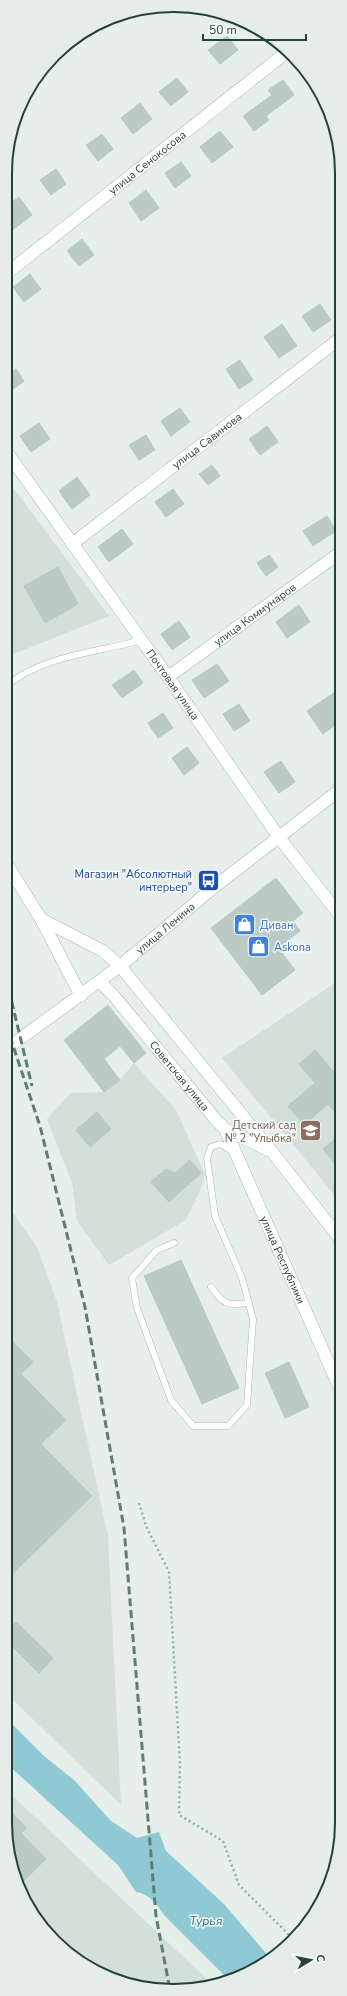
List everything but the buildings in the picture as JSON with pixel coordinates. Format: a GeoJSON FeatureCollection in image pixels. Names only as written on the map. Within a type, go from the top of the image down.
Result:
{"type":"FeatureCollection","features":[{"type":"Feature","properties":{"kind":"street","name":"улица Сенокосова"},"geometry":{"type":"LineString","coordinates":[[12,269],[283,55]]}},
{"type":"Feature","properties":{"kind":"street","name":"улица Савинова"},"geometry":{"type":"LineString","coordinates":[[72,544],[335,342]]}},
{"type":"Feature","properties":{"kind":"street","name":"Почтовая улица"},"geometry":{"type":"LineString","coordinates":[[12,459],[142,640],[278,836],[335,909]]}},
{"type":"Feature","properties":{"kind":"street","name":"улица Коммунаров"},"geometry":{"type":"LineString","coordinates":[[168,677],[335,556]]}},
{"type":"Feature","properties":{"kind":"street","name":"улица Ленина"},"geometry":{"type":"LineString","coordinates":[[12,1045],[100,982],[278,836],[335,793]]}},
{"type":"Feature","properties":{"kind":"street"},"geometry":{"type":"LineString","coordinates":[[12,873],[40,919],[81,996]]}},
{"type":"Feature","properties":{"kind":"street","name":"Советская улица"},"geometry":{"type":"LineString","coordinates":[[40,919],[103,951],[120,966],[273,1153],[335,1232]]}},
{"type":"Feature","properties":{"kind":"street","name":"Советская улица"},"geometry":{"type":"LineString","coordinates":[[100,982],[114,996],[216,1120],[225,1128],[273,1153]]}},
{"type":"Feature","properties":{"kind":"street","name":"улица Республики"},"geometry":{"type":"LineString","coordinates":[[225,1128],[335,1378]]}},
{"type":"Feature","properties":{"kind":"lane"},"geometry":{"type":"LineString","coordinates":[[12,681],[20,675],[56,659],[142,640]]}},
{"type":"Feature","properties":{"kind":"lane"},"geometry":{"type":"LineString","coordinates":[[174,1243],[157,1250],[132,1278],[137,1308],[171,1400],[193,1426],[228,1426],[247,1405],[253,1319],[242,1278],[215,1216],[207,1158],[211,1147],[220,1144],[235,1153]]}},
{"type":"Feature","properties":{"kind":"lane"},"geometry":{"type":"LineString","coordinates":[[211,1287],[220,1298],[230,1305],[248,1303]]}},
{"type":"Feature","properties":{"kind":"path"},"geometry":{"type":"LineString","coordinates":[[139,1503],[146,1526],[169,1572],[180,1764],[179,1815],[223,1841],[238,1885],[289,1935]]}},
{"type":"Feature","properties":{"kind":"shaded area"},"geometry":{"type":"Polygon","coordinates":[[[12,486],[109,616],[12,655],[12,486]]]}},
{"type":"Feature","properties":{"kind":"shaded area","name":"Детский сад № 2 \"Улыбка\""},"geometry":{"type":"Polygon","coordinates":[[[335,983],[335,1196],[222,1058],[335,983]]]}},
{"type":"Feature","properties":{"kind":"shaded area"},"geometry":{"type":"Polygon","coordinates":[[[134,1063],[176,1110],[205,1175],[200,1191],[186,1220],[109,1265],[77,1221],[72,1183],[47,1119],[71,1093],[104,1092],[120,1080],[134,1063]]]}},
{"type":"Feature","properties":{"kind":"shaded area"},"geometry":{"type":"Polygon","coordinates":[[[12,1212],[37,1247],[57,1302],[108,1536],[121,1805],[12,1699],[12,1212]]]}},
{"type":"Feature","properties":{"kind":"shaded area"},"geometry":{"type":"Polygon","coordinates":[[[12,1796],[208,1980],[184,1984],[163,1984],[142,1981],[112,1972],[102,1967],[75,1951],[59,1937],[39,1912],[24,1884],[13,1844],[12,1796]]]}},
{"type":"Feature","properties":{"kind":"water","name":"Турья"},"geometry":{"type":"Polygon","coordinates":[[[12,1724],[44,1756],[74,1780],[111,1821],[137,1838],[159,1832],[166,1851],[224,1904],[267,1954],[235,1972],[224,1975],[164,1915],[149,1897],[136,1892],[118,1865],[12,1768],[12,1724]]]}},
{"type":"Feature","properties":{"kind":"railway"},"geometry":{"type":"LineString","coordinates":[[12,1003],[32,1086]]}},
{"type":"Feature","properties":{"kind":"railway"},"geometry":{"type":"LineString","coordinates":[[12,1043],[40,1126],[85,1307],[124,1528],[156,1916],[169,1984]]}},
{"type":"Feature","properties":{"kind":"place","name":"Магазин \"Абсолютный интерьер\""},"geometry":{"type":"Point","coordinates":[208,880]}},
{"type":"Feature","properties":{"kind":"place","name":"Диван"},"geometry":{"type":"Point","coordinates":[245,925]}},
{"type":"Feature","properties":{"kind":"place","name":"Askona"},"geometry":{"type":"Point","coordinates":[259,947]}},
{"type":"Feature","properties":{"kind":"place","name":"Детский сад № 2 \"Улыбка\""},"geometry":{"type":"Point","coordinates":[311,1131]}}]}
